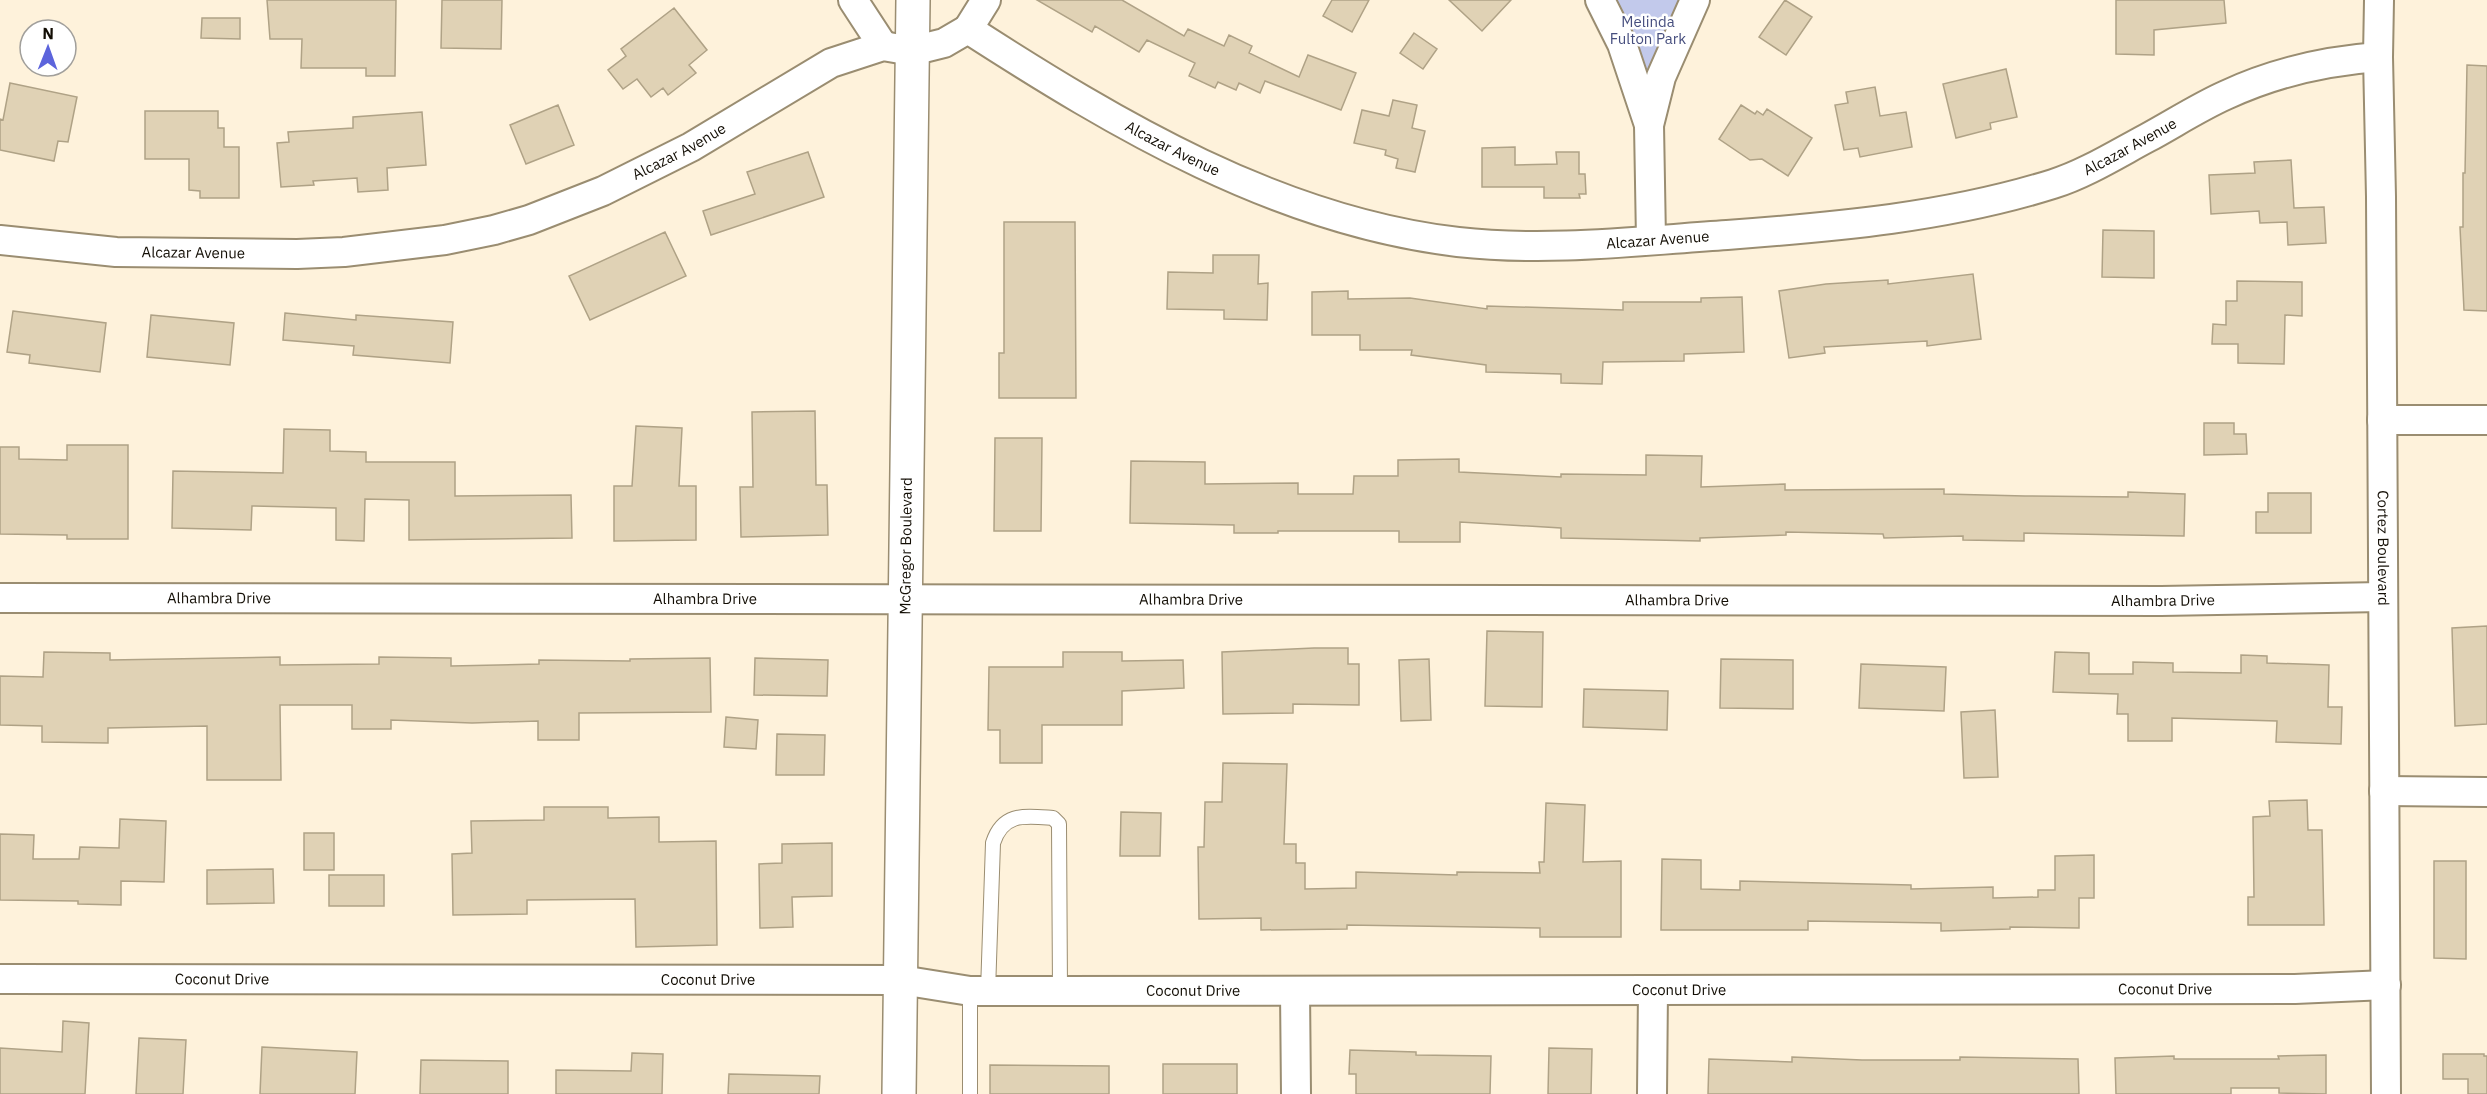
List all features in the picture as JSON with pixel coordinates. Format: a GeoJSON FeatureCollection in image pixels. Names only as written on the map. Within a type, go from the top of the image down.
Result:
{"type":"FeatureCollection","features":[{"type":"Feature","properties":{"kind":"main road","name":"McGregor Boulevard"},"geometry":{"type":"LineString","coordinates":[[899,1094],[906,601],[898,48],[913,0]]}},
{"type":"Feature","properties":{"kind":"street"},"geometry":{"type":"LineString","coordinates":[[853,0],[898,48]]}},
{"type":"Feature","properties":{"kind":"street"},"geometry":{"type":"LineString","coordinates":[[968,28],[986,0]]}},
{"type":"Feature","properties":{"kind":"street"},"geometry":{"type":"LineString","coordinates":[[1600,0],[1622,44],[1648,125],[1651,240]]}},
{"type":"Feature","properties":{"kind":"street"},"geometry":{"type":"LineString","coordinates":[[1648,125],[1661,77],[1695,0]]}},
{"type":"Feature","properties":{"kind":"street","name":"Cortez Boulevard"},"geometry":{"type":"LineString","coordinates":[[2379,0],[2386,1094]]}},
{"type":"Feature","properties":{"kind":"street","name":"Alcazar Avenue"},"geometry":{"type":"LineString","coordinates":[[0,240],[116,252],[297,254],[344,252],[445,240],[494,230],[529,220],[603,191],[691,147],[831,63],[898,48],[944,43],[968,28],[1029,68],[1147,137],[1241,182],[1350,221],[1401,234],[1459,242],[1516,246],[1586,246],[1793,230],[1941,211],[2057,183],[2113,156],[2224,96],[2260,81],[2346,59],[2378,57]]}},
{"type":"Feature","properties":{"kind":"street"},"geometry":{"type":"LineString","coordinates":[[2382,420],[2487,420]]}},
{"type":"Feature","properties":{"kind":"street","name":"Alhambra Drive"},"geometry":{"type":"LineString","coordinates":[[0,598],[2161,601],[2382,597]]}},
{"type":"Feature","properties":{"kind":"street"},"geometry":{"type":"LineString","coordinates":[[2384,791],[2487,792]]}},
{"type":"Feature","properties":{"kind":"street","name":"Coconut Drive"},"geometry":{"type":"LineString","coordinates":[[0,979],[901,980],[979,991],[1295,992],[2295,989],[2386,985]]}},
{"type":"Feature","properties":{"kind":"street"},"geometry":{"type":"LineString","coordinates":[[1652,1094],[1653,990]]}},
{"type":"Feature","properties":{"kind":"street"},"geometry":{"type":"LineString","coordinates":[[1295,992],[1296,1094]]}},
{"type":"Feature","properties":{"kind":"lane"},"geometry":{"type":"LineString","coordinates":[[970,1094],[993,843],[997,831],[1003,824],[1026,816],[1053,818],[1059,824],[1060,991]]}},
{"type":"Feature","properties":{"kind":"green space","name":"Melinda Fulton Park"},"geometry":{"type":"Polygon","coordinates":[[[1600,0],[1695,0],[1653,100],[1600,0]]]}},
{"type":"Feature","properties":{"kind":"building"},"geometry":{"type":"Polygon","coordinates":[[[267,0],[396,0],[395,76],[366,76],[366,68],[301,68],[302,39],[270,39],[267,0]]]}},
{"type":"Feature","properties":{"kind":"building"},"geometry":{"type":"Polygon","coordinates":[[[442,0],[502,0],[501,49],[441,48],[442,0]]]}},
{"type":"Feature","properties":{"kind":"building"},"geometry":{"type":"Polygon","coordinates":[[[1037,0],[1122,0],[1184,36],[1188,29],[1224,46],[1229,35],[1252,46],[1249,53],[1299,77],[1308,55],[1356,73],[1341,110],[1265,81],[1260,93],[1239,83],[1236,90],[1218,82],[1215,88],[1189,76],[1195,63],[1147,40],[1139,52],[1095,26],[1092,32],[1037,0]]]}},
{"type":"Feature","properties":{"kind":"building"},"geometry":{"type":"Polygon","coordinates":[[[1332,0],[1369,0],[1352,32],[1323,16],[1332,0]]]}},
{"type":"Feature","properties":{"kind":"building"},"geometry":{"type":"Polygon","coordinates":[[[1449,0],[1511,0],[1482,31],[1449,0]]]}},
{"type":"Feature","properties":{"kind":"building"},"geometry":{"type":"Polygon","coordinates":[[[1785,0],[1812,17],[1786,55],[1759,37],[1785,0]]]}},
{"type":"Feature","properties":{"kind":"building"},"geometry":{"type":"Polygon","coordinates":[[[2116,0],[2224,0],[2226,23],[2154,30],[2154,55],[2116,54],[2116,0]]]}},
{"type":"Feature","properties":{"kind":"building"},"geometry":{"type":"Polygon","coordinates":[[[674,8],[707,50],[689,65],[696,73],[668,95],[663,88],[651,97],[637,79],[623,89],[608,70],[626,56],[621,49],[674,8]]]}},
{"type":"Feature","properties":{"kind":"building"},"geometry":{"type":"Polygon","coordinates":[[[202,18],[240,18],[240,39],[201,38],[202,18]]]}},
{"type":"Feature","properties":{"kind":"building"},"geometry":{"type":"Polygon","coordinates":[[[1414,33],[1437,49],[1423,69],[1400,53],[1414,33]]]}},
{"type":"Feature","properties":{"kind":"building"},"geometry":{"type":"Polygon","coordinates":[[[2467,65],[2487,66],[2487,311],[2464,310],[2460,227],[2463,227],[2467,65]]]}},
{"type":"Feature","properties":{"kind":"building"},"geometry":{"type":"Polygon","coordinates":[[[2006,69],[2017,117],[1990,123],[1991,129],[1956,138],[1943,84],[2006,69]]]}},
{"type":"Feature","properties":{"kind":"building"},"geometry":{"type":"Polygon","coordinates":[[[10,83],[77,97],[68,142],[58,141],[54,161],[0,150],[0,119],[3,120],[10,83]]]}},
{"type":"Feature","properties":{"kind":"building"},"geometry":{"type":"Polygon","coordinates":[[[1875,87],[1880,116],[1906,112],[1912,147],[1860,157],[1858,148],[1844,150],[1835,105],[1848,103],[1846,92],[1875,87]]]}},
{"type":"Feature","properties":{"kind":"building"},"geometry":{"type":"Polygon","coordinates":[[[1393,100],[1417,105],[1412,128],[1425,131],[1415,172],[1396,168],[1398,159],[1385,155],[1386,150],[1354,143],[1362,110],[1389,116],[1393,100]]]}},
{"type":"Feature","properties":{"kind":"building"},"geometry":{"type":"Polygon","coordinates":[[[558,105],[574,145],[526,164],[510,125],[558,105]]]}},
{"type":"Feature","properties":{"kind":"building"},"geometry":{"type":"Polygon","coordinates":[[[1741,105],[1755,114],[1757,111],[1763,115],[1767,109],[1812,138],[1788,176],[1762,159],[1750,160],[1719,139],[1741,105]]]}},
{"type":"Feature","properties":{"kind":"building"},"geometry":{"type":"Polygon","coordinates":[[[145,111],[218,111],[218,128],[224,128],[224,147],[239,147],[239,198],[200,198],[200,191],[189,190],[189,159],[145,159],[145,111]]]}},
{"type":"Feature","properties":{"kind":"building"},"geometry":{"type":"Polygon","coordinates":[[[422,112],[426,165],[387,168],[388,190],[358,192],[357,178],[313,181],[314,185],[281,187],[277,143],[289,142],[288,132],[353,128],[353,117],[422,112]]]}},
{"type":"Feature","properties":{"kind":"building"},"geometry":{"type":"Polygon","coordinates":[[[1515,147],[1515,165],[1557,164],[1556,152],[1579,152],[1579,174],[1585,174],[1586,194],[1579,194],[1580,198],[1544,198],[1544,187],[1482,187],[1482,148],[1515,147]]]}},
{"type":"Feature","properties":{"kind":"building"},"geometry":{"type":"Polygon","coordinates":[[[808,152],[824,197],[711,235],[703,211],[755,194],[747,172],[808,152]]]}},
{"type":"Feature","properties":{"kind":"building"},"geometry":{"type":"Polygon","coordinates":[[[2291,160],[2294,208],[2324,207],[2326,243],[2288,245],[2287,222],[2260,223],[2259,211],[2211,214],[2209,175],[2255,173],[2254,162],[2291,160]]]}},
{"type":"Feature","properties":{"kind":"building"},"geometry":{"type":"Polygon","coordinates":[[[1004,222],[1075,222],[1076,398],[999,398],[999,353],[1004,353],[1004,222]]]}},
{"type":"Feature","properties":{"kind":"building"},"geometry":{"type":"Polygon","coordinates":[[[2103,230],[2154,231],[2154,278],[2102,277],[2103,230]]]}},
{"type":"Feature","properties":{"kind":"building"},"geometry":{"type":"Polygon","coordinates":[[[665,232],[686,276],[590,320],[569,276],[665,232]]]}},
{"type":"Feature","properties":{"kind":"building"},"geometry":{"type":"Polygon","coordinates":[[[1213,255],[1259,255],[1258,284],[1268,283],[1267,320],[1224,319],[1224,310],[1167,309],[1168,272],[1213,273],[1213,255]]]}},
{"type":"Feature","properties":{"kind":"building"},"geometry":{"type":"Polygon","coordinates":[[[1973,274],[1981,339],[1927,346],[1927,341],[1824,347],[1825,353],[1789,358],[1779,291],[1826,284],[1888,280],[1888,284],[1973,274]]]}},
{"type":"Feature","properties":{"kind":"building"},"geometry":{"type":"Polygon","coordinates":[[[2237,281],[2302,282],[2302,316],[2285,315],[2284,364],[2238,363],[2238,344],[2212,344],[2213,324],[2226,325],[2226,301],[2237,301],[2237,281]]]}},
{"type":"Feature","properties":{"kind":"building"},"geometry":{"type":"Polygon","coordinates":[[[1348,291],[1348,299],[1410,298],[1487,309],[1487,306],[1623,310],[1623,302],[1701,302],[1701,298],[1742,297],[1744,352],[1684,354],[1684,361],[1603,362],[1602,384],[1561,383],[1561,374],[1486,372],[1486,365],[1411,355],[1412,350],[1360,350],[1360,335],[1312,335],[1312,292],[1348,291]]]}},
{"type":"Feature","properties":{"kind":"building"},"geometry":{"type":"Polygon","coordinates":[[[13,311],[106,323],[100,372],[29,363],[30,355],[7,352],[13,311]]]}},
{"type":"Feature","properties":{"kind":"building"},"geometry":{"type":"Polygon","coordinates":[[[285,313],[356,320],[356,315],[453,322],[450,363],[353,355],[354,346],[283,340],[285,313]]]}},
{"type":"Feature","properties":{"kind":"building"},"geometry":{"type":"Polygon","coordinates":[[[151,315],[234,323],[230,365],[147,357],[151,315]]]}},
{"type":"Feature","properties":{"kind":"building"},"geometry":{"type":"Polygon","coordinates":[[[815,411],[816,485],[827,485],[828,535],[741,537],[740,487],[753,487],[752,412],[815,411]]]}},
{"type":"Feature","properties":{"kind":"building"},"geometry":{"type":"Polygon","coordinates":[[[2204,423],[2234,423],[2234,434],[2246,434],[2247,454],[2204,455],[2204,423]]]}},
{"type":"Feature","properties":{"kind":"building"},"geometry":{"type":"Polygon","coordinates":[[[636,426],[682,428],[679,486],[696,486],[696,540],[614,541],[614,486],[632,486],[636,426]]]}},
{"type":"Feature","properties":{"kind":"building"},"geometry":{"type":"Polygon","coordinates":[[[284,429],[330,430],[330,451],[366,452],[366,462],[455,462],[455,496],[571,495],[572,538],[409,540],[409,500],[365,499],[364,541],[336,540],[336,508],[252,506],[251,530],[172,528],[173,471],[283,473],[284,429]]]}},
{"type":"Feature","properties":{"kind":"building"},"geometry":{"type":"Polygon","coordinates":[[[995,438],[1042,438],[1041,531],[994,531],[995,438]]]}},
{"type":"Feature","properties":{"kind":"building"},"geometry":{"type":"Polygon","coordinates":[[[67,445],[128,445],[128,539],[67,539],[67,535],[0,534],[0,447],[19,447],[19,459],[67,460],[67,445]]]}},
{"type":"Feature","properties":{"kind":"building"},"geometry":{"type":"Polygon","coordinates":[[[1646,455],[1702,456],[1701,487],[1785,484],[1785,490],[1944,489],[1944,494],[2025,496],[2128,497],[2128,492],[2185,494],[2184,536],[2024,533],[2024,541],[1963,540],[1963,536],[1884,538],[1883,534],[1786,532],[1786,535],[1700,538],[1700,541],[1561,538],[1561,528],[1460,522],[1460,542],[1399,542],[1399,531],[1234,533],[1234,525],[1130,523],[1131,461],[1205,462],[1205,484],[1298,483],[1298,494],[1353,494],[1354,476],[1398,476],[1398,460],[1459,459],[1459,472],[1561,477],[1561,474],[1646,475],[1646,455]]]}},
{"type":"Feature","properties":{"kind":"building"},"geometry":{"type":"Polygon","coordinates":[[[2268,493],[2311,493],[2311,533],[2256,533],[2256,512],[2268,512],[2268,493]]]}},
{"type":"Feature","properties":{"kind":"building"},"geometry":{"type":"Polygon","coordinates":[[[2487,626],[2487,724],[2455,726],[2452,628],[2487,626]]]}},
{"type":"Feature","properties":{"kind":"building"},"geometry":{"type":"Polygon","coordinates":[[[1487,631],[1543,632],[1542,707],[1485,706],[1487,631]]]}},
{"type":"Feature","properties":{"kind":"building"},"geometry":{"type":"Polygon","coordinates":[[[1348,648],[1348,664],[1359,664],[1359,705],[1293,704],[1293,713],[1223,714],[1222,652],[1348,648]]]}},
{"type":"Feature","properties":{"kind":"building"},"geometry":{"type":"Polygon","coordinates":[[[44,652],[110,653],[110,660],[280,657],[280,665],[379,664],[379,657],[451,658],[451,666],[539,664],[539,660],[630,661],[630,659],[710,658],[711,712],[579,713],[579,740],[538,740],[538,721],[472,723],[391,720],[391,729],[352,729],[352,705],[280,705],[281,780],[207,780],[207,726],[108,728],[108,743],[42,742],[42,726],[0,725],[0,676],[43,677],[44,652]]]}},
{"type":"Feature","properties":{"kind":"building"},"geometry":{"type":"Polygon","coordinates":[[[1063,652],[1122,652],[1122,661],[1183,660],[1184,688],[1122,691],[1122,725],[1042,725],[1042,763],[1000,763],[1000,730],[988,730],[989,667],[1063,667],[1063,652]]]}},
{"type":"Feature","properties":{"kind":"building"},"geometry":{"type":"Polygon","coordinates":[[[2055,652],[2089,653],[2089,674],[2133,674],[2133,662],[2173,663],[2173,672],[2241,673],[2241,655],[2267,656],[2267,663],[2329,665],[2328,707],[2342,707],[2341,744],[2276,742],[2277,721],[2172,718],[2172,741],[2128,741],[2128,714],[2117,714],[2118,694],[2053,692],[2055,652]]]}},
{"type":"Feature","properties":{"kind":"building"},"geometry":{"type":"Polygon","coordinates":[[[755,658],[828,660],[827,696],[754,695],[755,658]]]}},
{"type":"Feature","properties":{"kind":"building"},"geometry":{"type":"Polygon","coordinates":[[[1429,659],[1431,720],[1401,721],[1399,660],[1429,659]]]}},
{"type":"Feature","properties":{"kind":"building"},"geometry":{"type":"Polygon","coordinates":[[[1721,659],[1793,660],[1793,709],[1720,708],[1721,659]]]}},
{"type":"Feature","properties":{"kind":"building"},"geometry":{"type":"Polygon","coordinates":[[[1861,664],[1946,667],[1944,711],[1859,708],[1861,664]]]}},
{"type":"Feature","properties":{"kind":"building"},"geometry":{"type":"Polygon","coordinates":[[[1584,689],[1668,691],[1667,730],[1583,727],[1584,689]]]}},
{"type":"Feature","properties":{"kind":"building"},"geometry":{"type":"Polygon","coordinates":[[[1995,710],[1998,777],[1964,778],[1961,712],[1995,710]]]}},
{"type":"Feature","properties":{"kind":"building"},"geometry":{"type":"Polygon","coordinates":[[[726,717],[758,720],[756,749],[724,747],[726,717]]]}},
{"type":"Feature","properties":{"kind":"building"},"geometry":{"type":"Polygon","coordinates":[[[777,734],[825,735],[824,775],[776,775],[777,734]]]}},
{"type":"Feature","properties":{"kind":"building"},"geometry":{"type":"Polygon","coordinates":[[[1223,763],[1287,764],[1284,844],[1296,844],[1296,863],[1305,863],[1305,889],[1356,888],[1356,872],[1457,875],[1457,872],[1540,873],[1539,862],[1544,862],[1546,803],[1585,805],[1583,862],[1621,861],[1621,937],[1540,937],[1540,928],[1347,925],[1347,929],[1261,930],[1261,918],[1199,919],[1198,847],[1204,847],[1205,802],[1222,802],[1223,763]]]}},
{"type":"Feature","properties":{"kind":"building"},"geometry":{"type":"Polygon","coordinates":[[[2307,800],[2308,830],[2322,830],[2324,925],[2248,925],[2248,897],[2254,897],[2253,817],[2270,816],[2269,801],[2307,800]]]}},
{"type":"Feature","properties":{"kind":"building"},"geometry":{"type":"Polygon","coordinates":[[[544,807],[608,807],[608,818],[659,817],[659,842],[716,841],[717,945],[636,947],[635,899],[527,900],[527,914],[453,915],[452,854],[472,853],[471,821],[544,820],[544,807]]]}},
{"type":"Feature","properties":{"kind":"building"},"geometry":{"type":"Polygon","coordinates":[[[1121,812],[1161,813],[1160,856],[1120,856],[1121,812]]]}},
{"type":"Feature","properties":{"kind":"building"},"geometry":{"type":"Polygon","coordinates":[[[120,819],[166,821],[164,882],[121,881],[121,905],[78,904],[78,901],[0,900],[0,834],[34,835],[33,859],[79,859],[80,847],[119,848],[120,819]]]}},
{"type":"Feature","properties":{"kind":"building"},"geometry":{"type":"Polygon","coordinates":[[[304,833],[334,833],[334,870],[304,870],[304,833]]]}},
{"type":"Feature","properties":{"kind":"building"},"geometry":{"type":"Polygon","coordinates":[[[832,843],[832,896],[792,897],[793,927],[760,928],[759,864],[782,863],[782,844],[832,843]]]}},
{"type":"Feature","properties":{"kind":"building"},"geometry":{"type":"Polygon","coordinates":[[[2094,855],[2094,898],[2079,898],[2079,928],[2010,927],[2010,929],[1941,931],[1941,923],[1808,921],[1808,930],[1661,930],[1662,859],[1701,860],[1701,889],[1740,890],[1740,881],[1911,885],[1911,889],[1993,887],[1993,898],[2038,897],[2038,890],[2055,890],[2055,856],[2094,855]]]}},
{"type":"Feature","properties":{"kind":"building"},"geometry":{"type":"Polygon","coordinates":[[[2434,861],[2466,861],[2466,959],[2434,958],[2434,861]]]}},
{"type":"Feature","properties":{"kind":"building"},"geometry":{"type":"Polygon","coordinates":[[[273,869],[274,903],[207,904],[207,870],[273,869]]]}},
{"type":"Feature","properties":{"kind":"building"},"geometry":{"type":"Polygon","coordinates":[[[329,875],[384,875],[384,906],[329,906],[329,875]]]}},
{"type":"Feature","properties":{"kind":"building"},"geometry":{"type":"Polygon","coordinates":[[[63,1021],[89,1023],[85,1094],[0,1094],[0,1048],[62,1052],[63,1021]]]}},
{"type":"Feature","properties":{"kind":"building"},"geometry":{"type":"Polygon","coordinates":[[[139,1038],[186,1040],[183,1094],[136,1094],[139,1038]]]}},
{"type":"Feature","properties":{"kind":"building"},"geometry":{"type":"Polygon","coordinates":[[[262,1047],[357,1052],[355,1094],[260,1094],[262,1047]]]}},
{"type":"Feature","properties":{"kind":"building"},"geometry":{"type":"Polygon","coordinates":[[[1549,1048],[1592,1049],[1591,1094],[1548,1094],[1549,1048]]]}},
{"type":"Feature","properties":{"kind":"building"},"geometry":{"type":"Polygon","coordinates":[[[1350,1050],[1416,1052],[1416,1055],[1491,1056],[1490,1094],[1356,1094],[1356,1074],[1349,1074],[1350,1050]]]}},
{"type":"Feature","properties":{"kind":"building"},"geometry":{"type":"Polygon","coordinates":[[[632,1053],[663,1054],[662,1094],[556,1094],[556,1070],[631,1071],[632,1053]]]}},
{"type":"Feature","properties":{"kind":"building"},"geometry":{"type":"Polygon","coordinates":[[[2443,1054],[2484,1054],[2487,1056],[2487,1094],[2468,1094],[2468,1079],[2443,1079],[2443,1054]]]}},
{"type":"Feature","properties":{"kind":"building"},"geometry":{"type":"Polygon","coordinates":[[[2326,1055],[2326,1094],[2279,1093],[2279,1088],[2231,1088],[2231,1094],[2116,1094],[2115,1058],[2174,1056],[2174,1059],[2279,1059],[2278,1056],[2326,1055]]]}},
{"type":"Feature","properties":{"kind":"building"},"geometry":{"type":"Polygon","coordinates":[[[1792,1057],[1862,1060],[1960,1060],[1960,1057],[2078,1059],[2079,1094],[1708,1094],[1709,1059],[1792,1062],[1792,1057]]]}},
{"type":"Feature","properties":{"kind":"building"},"geometry":{"type":"Polygon","coordinates":[[[421,1060],[508,1061],[508,1094],[420,1094],[421,1060]]]}},
{"type":"Feature","properties":{"kind":"building"},"geometry":{"type":"Polygon","coordinates":[[[1163,1064],[1237,1064],[1237,1094],[1163,1094],[1163,1064]]]}},
{"type":"Feature","properties":{"kind":"building"},"geometry":{"type":"Polygon","coordinates":[[[990,1065],[1109,1066],[1109,1094],[990,1094],[990,1065]]]}},
{"type":"Feature","properties":{"kind":"building"},"geometry":{"type":"Polygon","coordinates":[[[729,1074],[820,1076],[819,1094],[728,1094],[729,1074]]]}}]}
